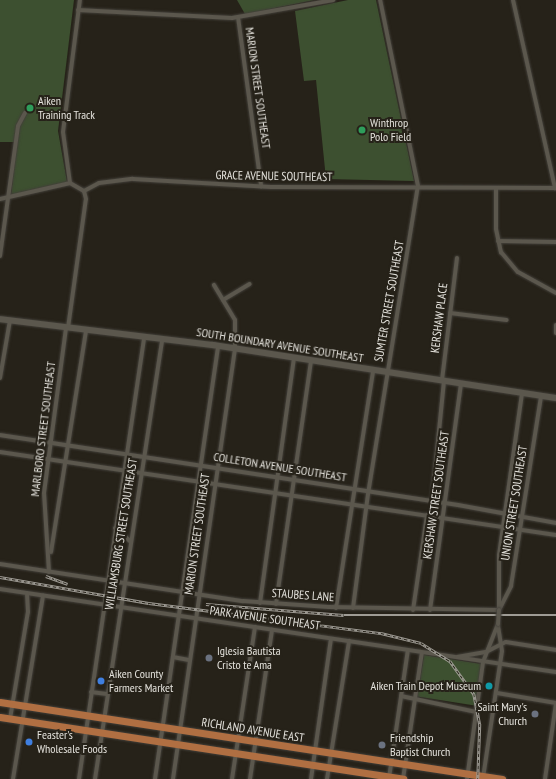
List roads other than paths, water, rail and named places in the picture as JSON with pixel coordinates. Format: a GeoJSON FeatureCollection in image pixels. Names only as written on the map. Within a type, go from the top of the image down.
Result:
{"type":"FeatureCollection","features":[{"type":"Feature","properties":{"kind":"main road","name":"RICHLAND AVENUE EAST"},"geometry":{"type":"LineString","coordinates":[[0,702],[405,764],[467,776],[502,779]]}},
{"type":"Feature","properties":{"kind":"main road"},"geometry":{"type":"LineString","coordinates":[[0,717],[403,779]]}},
{"type":"Feature","properties":{"kind":"street"},"geometry":{"type":"LineString","coordinates":[[70,183],[63,132],[80,0]]}},
{"type":"Feature","properties":{"kind":"street"},"geometry":{"type":"LineString","coordinates":[[78,10],[238,17],[333,0]]}},
{"type":"Feature","properties":{"kind":"street","name":"SUMTER STREET SOUTHEAST"},"geometry":{"type":"LineString","coordinates":[[353,608],[368,491],[418,186],[380,0]]}},
{"type":"Feature","properties":{"kind":"street"},"geometry":{"type":"LineString","coordinates":[[513,0],[555,188]]}},
{"type":"Feature","properties":{"kind":"street","name":"MARION STREET SOUTHEAST"},"geometry":{"type":"LineString","coordinates":[[238,17],[261,186]]}},
{"type":"Feature","properties":{"kind":"street"},"geometry":{"type":"LineString","coordinates":[[0,256],[18,126],[25,113]]}},
{"type":"Feature","properties":{"kind":"street","name":"GRACE AVENUE SOUTHEAST"},"geometry":{"type":"LineString","coordinates":[[84,191],[99,183],[124,179],[261,186],[418,186],[496,189],[555,188]]}},
{"type":"Feature","properties":{"kind":"street"},"geometry":{"type":"LineString","coordinates":[[0,199],[70,183],[84,191]]}},
{"type":"Feature","properties":{"kind":"street"},"geometry":{"type":"LineString","coordinates":[[496,189],[498,241],[505,258],[518,272],[556,293]]}},
{"type":"Feature","properties":{"kind":"street","name":"MARLBORO STREET SOUTHEAST"},"geometry":{"type":"LineString","coordinates":[[50,557],[44,518],[47,460],[86,198],[84,191]]}},
{"type":"Feature","properties":{"kind":"street"},"geometry":{"type":"LineString","coordinates":[[498,241],[556,242]]}},
{"type":"Feature","properties":{"kind":"street","name":"KERSHAW PLACE"},"geometry":{"type":"LineString","coordinates":[[443,381],[457,258]]}},
{"type":"Feature","properties":{"kind":"street"},"geometry":{"type":"LineString","coordinates":[[223,300],[250,284]]}},
{"type":"Feature","properties":{"kind":"street","name":"MARION STREET SOUTHEAST"},"geometry":{"type":"LineString","coordinates":[[173,779],[198,595],[235,349],[235,320],[214,285]]}},
{"type":"Feature","properties":{"kind":"street"},"geometry":{"type":"LineString","coordinates":[[450,313],[507,320]]}},
{"type":"Feature","properties":{"kind":"street","name":"SOUTH BOUNDARY AVENUE SOUTHEAST"},"geometry":{"type":"LineString","coordinates":[[0,319],[218,346],[311,362],[556,398]]}},
{"type":"Feature","properties":{"kind":"street"},"geometry":{"type":"LineString","coordinates":[[0,378],[10,320]]}},
{"type":"Feature","properties":{"kind":"street"},"geometry":{"type":"LineString","coordinates":[[556,325],[556,333]]}},
{"type":"Feature","properties":{"kind":"street","name":"MARLBORO STREET SOUTHEAST"},"geometry":{"type":"LineString","coordinates":[[49,572],[66,445],[86,330]]}},
{"type":"Feature","properties":{"kind":"street","name":"WILLIAMSBURG STREET SOUTHEAST"},"geometry":{"type":"LineString","coordinates":[[79,779],[123,471],[144,337]]}},
{"type":"Feature","properties":{"kind":"street","name":"WILLIAMSBURG STREET SOUTHEAST"},"geometry":{"type":"LineString","coordinates":[[95,779],[123,584],[142,474],[162,339]]}},
{"type":"Feature","properties":{"kind":"street","name":"MARION STREET SOUTHEAST"},"geometry":{"type":"LineString","coordinates":[[155,779],[218,346]]}},
{"type":"Feature","properties":{"kind":"street"},"geometry":{"type":"LineString","coordinates":[[260,603],[294,359]]}},
{"type":"Feature","properties":{"kind":"street"},"geometry":{"type":"LineString","coordinates":[[276,604],[293,496],[294,479],[311,362]]}},
{"type":"Feature","properties":{"kind":"street","name":"SUMTER STREET SOUTHEAST"},"geometry":{"type":"LineString","coordinates":[[336,608],[350,504],[373,371]]}},
{"type":"Feature","properties":{"kind":"street","name":"KERSHAW STREET SOUTHEAST"},"geometry":{"type":"LineString","coordinates":[[432,501],[443,381]]}},
{"type":"Feature","properties":{"kind":"street","name":"KERSHAW STREET SOUTHEAST"},"geometry":{"type":"LineString","coordinates":[[430,610],[461,383]]}},
{"type":"Feature","properties":{"kind":"street","name":"UNION STREET SOUTHEAST"},"geometry":{"type":"LineString","coordinates":[[483,777],[497,693],[502,644],[498,624],[499,610],[497,581],[522,393]]}},
{"type":"Feature","properties":{"kind":"street","name":"UNION STREET SOUTHEAST"},"geometry":{"type":"LineString","coordinates":[[499,610],[511,586],[541,396]]}},
{"type":"Feature","properties":{"kind":"street","name":"COLLETON AVENUE SOUTHEAST"},"geometry":{"type":"LineString","coordinates":[[0,435],[353,488],[556,523]]}},
{"type":"Feature","properties":{"kind":"street"},"geometry":{"type":"LineString","coordinates":[[0,452],[556,535]]}},
{"type":"Feature","properties":{"kind":"street","name":"KERSHAW STREET SOUTHEAST"},"geometry":{"type":"LineString","coordinates":[[413,610],[427,516]]}},
{"type":"Feature","properties":{"kind":"street"},"geometry":{"type":"LineString","coordinates":[[115,528],[130,542]]}},
{"type":"Feature","properties":{"kind":"street"},"geometry":{"type":"LineString","coordinates":[[0,564],[107,582]]}},
{"type":"Feature","properties":{"kind":"street","name":"STAUBES LANE"},"geometry":{"type":"LineString","coordinates":[[107,582],[260,603],[336,608],[499,610]]}},
{"type":"Feature","properties":{"kind":"street","name":"PARK AVENUE SOUTHEAST"},"geometry":{"type":"LineString","coordinates":[[0,588],[556,672]]}},
{"type":"Feature","properties":{"kind":"street"},"geometry":{"type":"LineString","coordinates":[[10,719],[28,612],[27,593]]}},
{"type":"Feature","properties":{"kind":"street"},"geometry":{"type":"LineString","coordinates":[[13,779],[25,721],[27,683],[43,595]]}},
{"type":"Feature","properties":{"kind":"street","name":"UNION STREET SOUTHEAST"},"geometry":{"type":"LineString","coordinates":[[467,776],[483,662],[498,624]]}},
{"type":"Feature","properties":{"kind":"street"},"geometry":{"type":"LineString","coordinates":[[232,779],[240,739],[255,627]]}},
{"type":"Feature","properties":{"kind":"street"},"geometry":{"type":"LineString","coordinates":[[250,779],[272,630]]}},
{"type":"Feature","properties":{"kind":"street"},"geometry":{"type":"LineString","coordinates":[[311,779],[331,638]]}},
{"type":"Feature","properties":{"kind":"street"},"geometry":{"type":"LineString","coordinates":[[327,779],[349,641]]}},
{"type":"Feature","properties":{"kind":"street"},"geometry":{"type":"LineString","coordinates":[[502,644],[556,650]]}},
{"type":"Feature","properties":{"kind":"street","name":"PARK AVENUE SOUTHEAST"},"geometry":{"type":"LineString","coordinates":[[455,657],[486,652],[502,644]]}},
{"type":"Feature","properties":{"kind":"street"},"geometry":{"type":"LineString","coordinates":[[389,778],[408,650]]}},
{"type":"Feature","properties":{"kind":"street"},"geometry":{"type":"LineString","coordinates":[[403,779],[422,652]]}},
{"type":"Feature","properties":{"kind":"street"},"geometry":{"type":"LineString","coordinates":[[173,657],[189,660]]}},
{"type":"Feature","properties":{"kind":"street"},"geometry":{"type":"LineString","coordinates":[[17,681],[27,683]]}},
{"type":"Feature","properties":{"kind":"street"},"geometry":{"type":"LineString","coordinates":[[91,692],[107,694]]}},
{"type":"Feature","properties":{"kind":"street"},"geometry":{"type":"LineString","coordinates":[[497,693],[556,703],[555,723],[545,779]]}},
{"type":"Feature","properties":{"kind":"street"},"geometry":{"type":"LineString","coordinates":[[401,696],[476,712]]}},
{"type":"Feature","properties":{"kind":"railway"},"geometry":{"type":"LineString","coordinates":[[46,576],[68,584]]}},
{"type":"Feature","properties":{"kind":"railway"},"geometry":{"type":"LineString","coordinates":[[0,577],[149,603],[381,633],[421,643],[450,661],[474,694],[480,724],[478,779]]}},
{"type":"Feature","properties":{"kind":"railway"},"geometry":{"type":"LineString","coordinates":[[206,604],[344,615],[556,615]]}},
{"type":"Feature","properties":{"kind":"place","name":"Aiken Training Track"},"geometry":{"type":"Point","coordinates":[30,108]}},
{"type":"Feature","properties":{"kind":"place","name":"Winthrop Polo Field"},"geometry":{"type":"Point","coordinates":[362,130]}},
{"type":"Feature","properties":{"kind":"place","name":"Iglesia Bautista Cristo te Ama"},"geometry":{"type":"Point","coordinates":[209,658]}},
{"type":"Feature","properties":{"kind":"place","name":"Aiken County Farmers Market"},"geometry":{"type":"Point","coordinates":[101,681]}},
{"type":"Feature","properties":{"kind":"place","name":"Aiken Train Depot Museum"},"geometry":{"type":"Point","coordinates":[489,686]}},
{"type":"Feature","properties":{"kind":"place","name":"Saint Mary's Church"},"geometry":{"type":"Point","coordinates":[535,714]}},
{"type":"Feature","properties":{"kind":"place","name":"Feaster's Wholesale Foods"},"geometry":{"type":"Point","coordinates":[29,742]}},
{"type":"Feature","properties":{"kind":"place","name":"Friendship Baptist Church"},"geometry":{"type":"Point","coordinates":[382,745]}}]}
